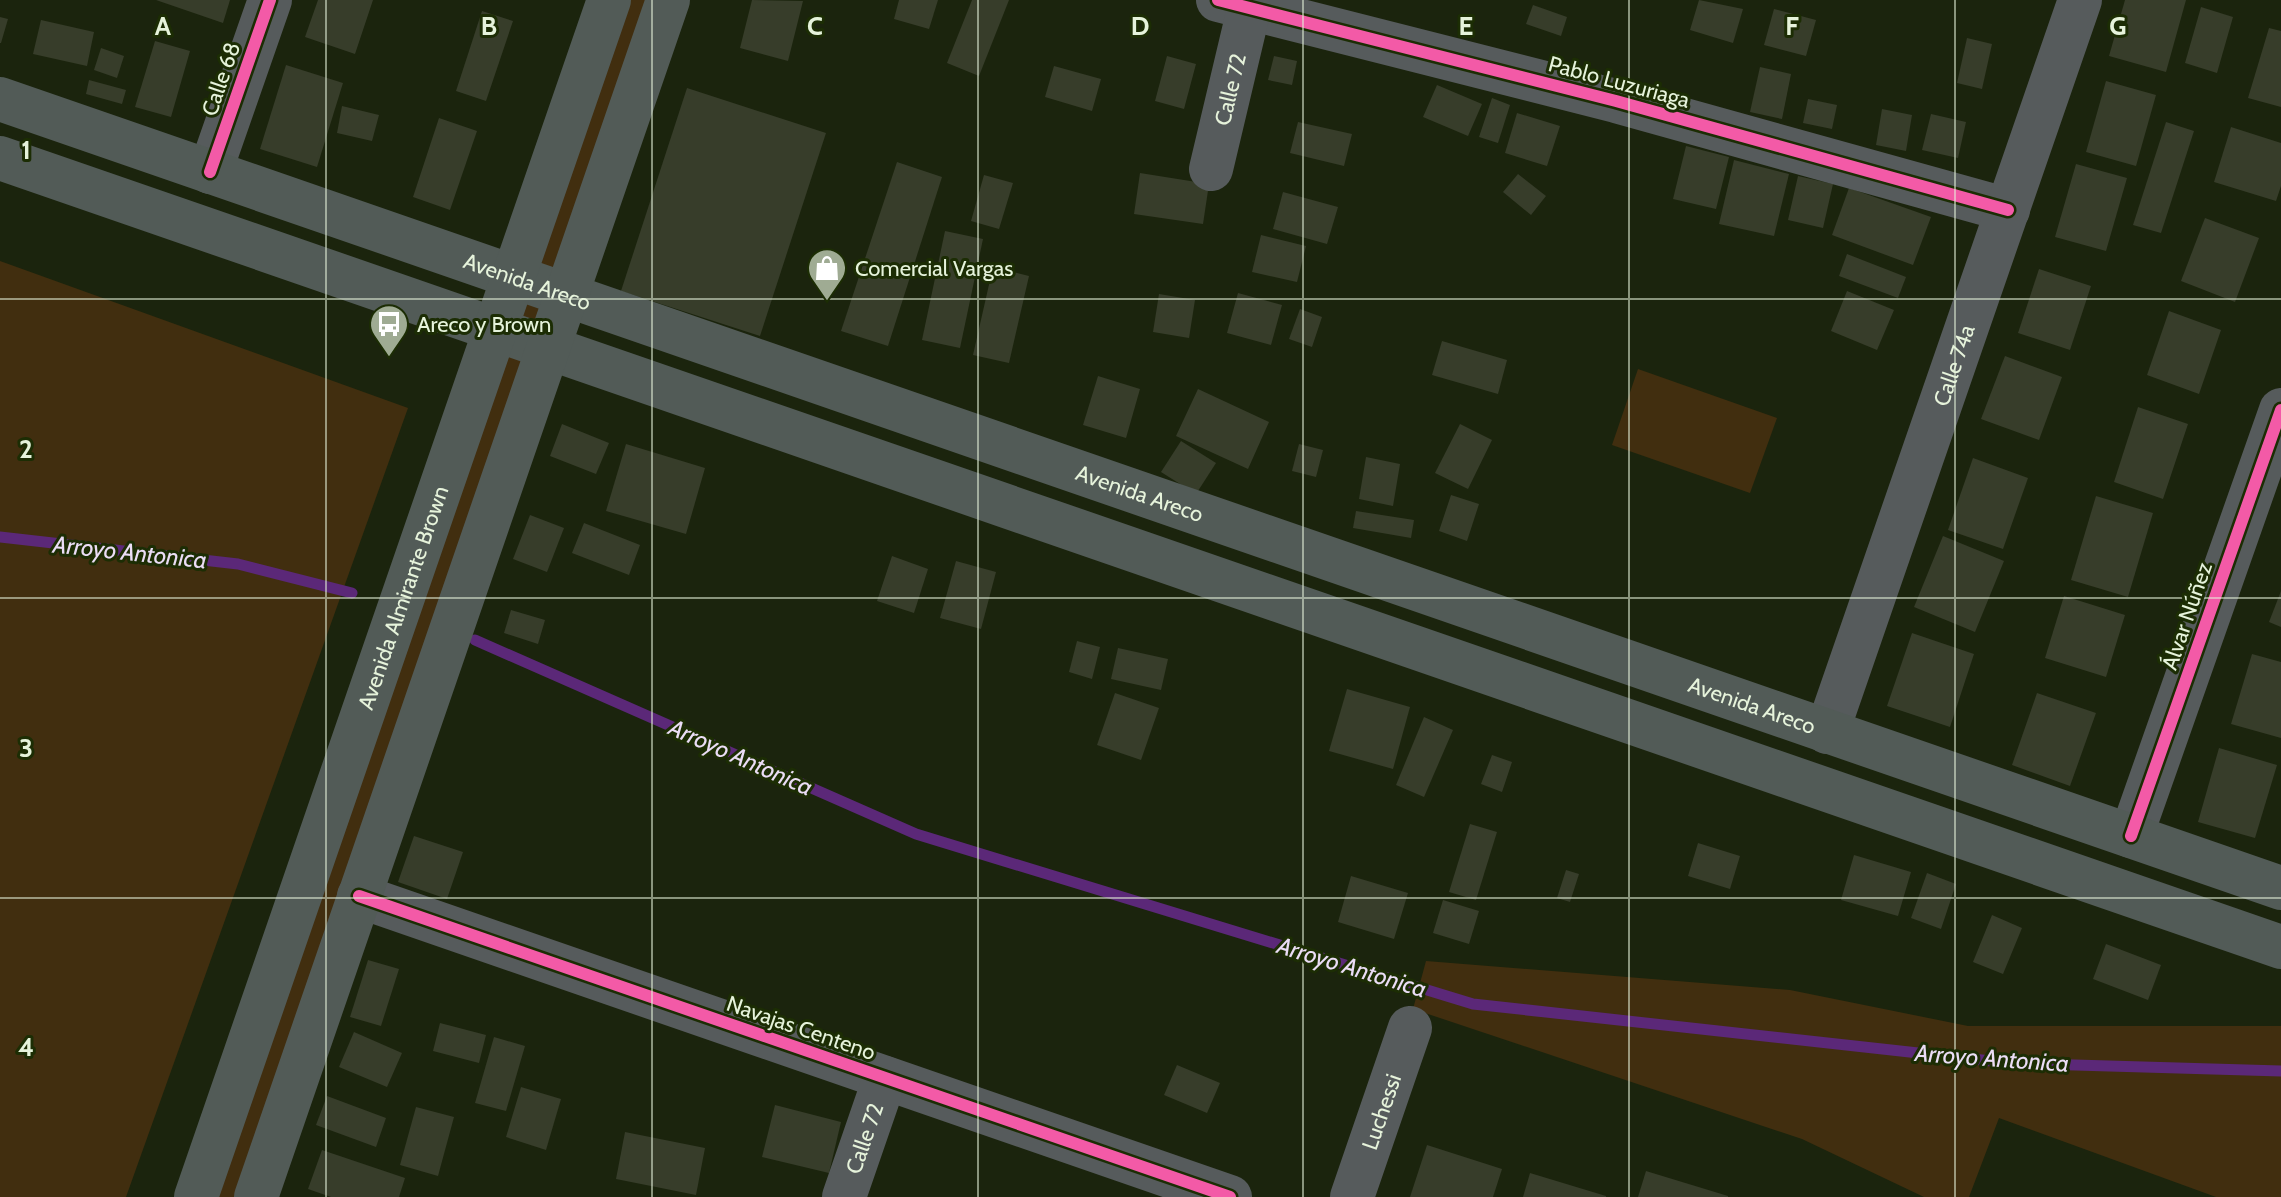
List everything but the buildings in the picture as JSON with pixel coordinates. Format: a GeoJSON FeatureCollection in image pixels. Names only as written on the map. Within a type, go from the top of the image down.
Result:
{"type":"FeatureCollection","features":[{"type":"Feature","properties":{"kind":"main road","name":"Avenida Almirante Brown"},"geometry":{"type":"LineString","coordinates":[[196,1197],[609,0]]}},
{"type":"Feature","properties":{"kind":"main road"},"geometry":{"type":"LineString","coordinates":[[256,1197],[668,0]]}},
{"type":"Feature","properties":{"kind":"main road","name":"Avenida Areco"},"geometry":{"type":"LineString","coordinates":[[0,99],[2281,888]]}},
{"type":"Feature","properties":{"kind":"main road"},"geometry":{"type":"LineString","coordinates":[[0,158],[2281,947]]}},
{"type":"Feature","properties":{"kind":"street","name":"Calle 68"},"geometry":{"type":"LineString","coordinates":[[210,172],[270,0]]}},
{"type":"Feature","properties":{"kind":"street","name":"Calle 74a"},"geometry":{"type":"LineString","coordinates":[[1827,732],[2080,0]]}},
{"type":"Feature","properties":{"kind":"street","name":"Pablo Luzuriaga"},"geometry":{"type":"LineString","coordinates":[[1234,4],[1616,101],[2008,210]]}},
{"type":"Feature","properties":{"kind":"street","name":"Calle 72"},"geometry":{"type":"LineString","coordinates":[[1211,169],[1234,4]]}},
{"type":"Feature","properties":{"kind":"street","name":"Álvar Núñez"},"geometry":{"type":"LineString","coordinates":[[2131,836],[2281,410]]}},
{"type":"Feature","properties":{"kind":"street","name":"Navajas Centeno"},"geometry":{"type":"LineString","coordinates":[[359,896],[1230,1197]]}},
{"type":"Feature","properties":{"kind":"street","name":"Luchessi"},"geometry":{"type":"LineString","coordinates":[[1352,1197],[1410,1028]]}},
{"type":"Feature","properties":{"kind":"street","name":"Calle 72"},"geometry":{"type":"LineString","coordinates":[[844,1197],[885,1078]]}},
{"type":"Feature","properties":{"kind":"shaded area"},"geometry":{"type":"Polygon","coordinates":[[[629,0],[653,0],[241,1197],[217,1197],[629,0]]]}},
{"type":"Feature","properties":{"kind":"shaded area"},"geometry":{"type":"Polygon","coordinates":[[[0,261],[408,408],[126,1197],[0,1197],[0,261]]]}},
{"type":"Feature","properties":{"kind":"shaded area"},"geometry":{"type":"Polygon","coordinates":[[[1638,369],[1777,418],[1750,493],[1612,445],[1638,369]]]}},
{"type":"Feature","properties":{"kind":"shaded area"},"geometry":{"type":"Polygon","coordinates":[[[1426,961],[1790,990],[1968,1026],[2281,1026],[2281,1197],[2216,1197],[1999,1118],[1969,1197],[1924,1197],[1802,1139],[1413,1009],[1426,961]]]}},
{"type":"Feature","properties":{"kind":"waterway","name":"Arroyo Antonica"},"geometry":{"type":"LineString","coordinates":[[0,537],[238,564],[352,593]]}},
{"type":"Feature","properties":{"kind":"waterway","name":"Arroyo Antonica"},"geometry":{"type":"LineString","coordinates":[[475,640],[916,834],[1473,1004],[2009,1063],[2281,1071]]}},
{"type":"Feature","properties":{"kind":"cycle path"},"geometry":{"type":"LineString","coordinates":[[210,172],[270,0]]}},
{"type":"Feature","properties":{"kind":"cycle path"},"geometry":{"type":"LineString","coordinates":[[1218,0],[1616,101],[2008,210]]}},
{"type":"Feature","properties":{"kind":"cycle path"},"geometry":{"type":"LineString","coordinates":[[2131,836],[2281,410]]}},
{"type":"Feature","properties":{"kind":"cycle path"},"geometry":{"type":"LineString","coordinates":[[359,896],[1230,1197]]}},
{"type":"Feature","properties":{"kind":"place","name":"Comercial Vargas"},"geometry":{"type":"Point","coordinates":[827,302]}},
{"type":"Feature","properties":{"kind":"place","name":"Areco y Brown"},"geometry":{"type":"Point","coordinates":[389,358]}}]}
